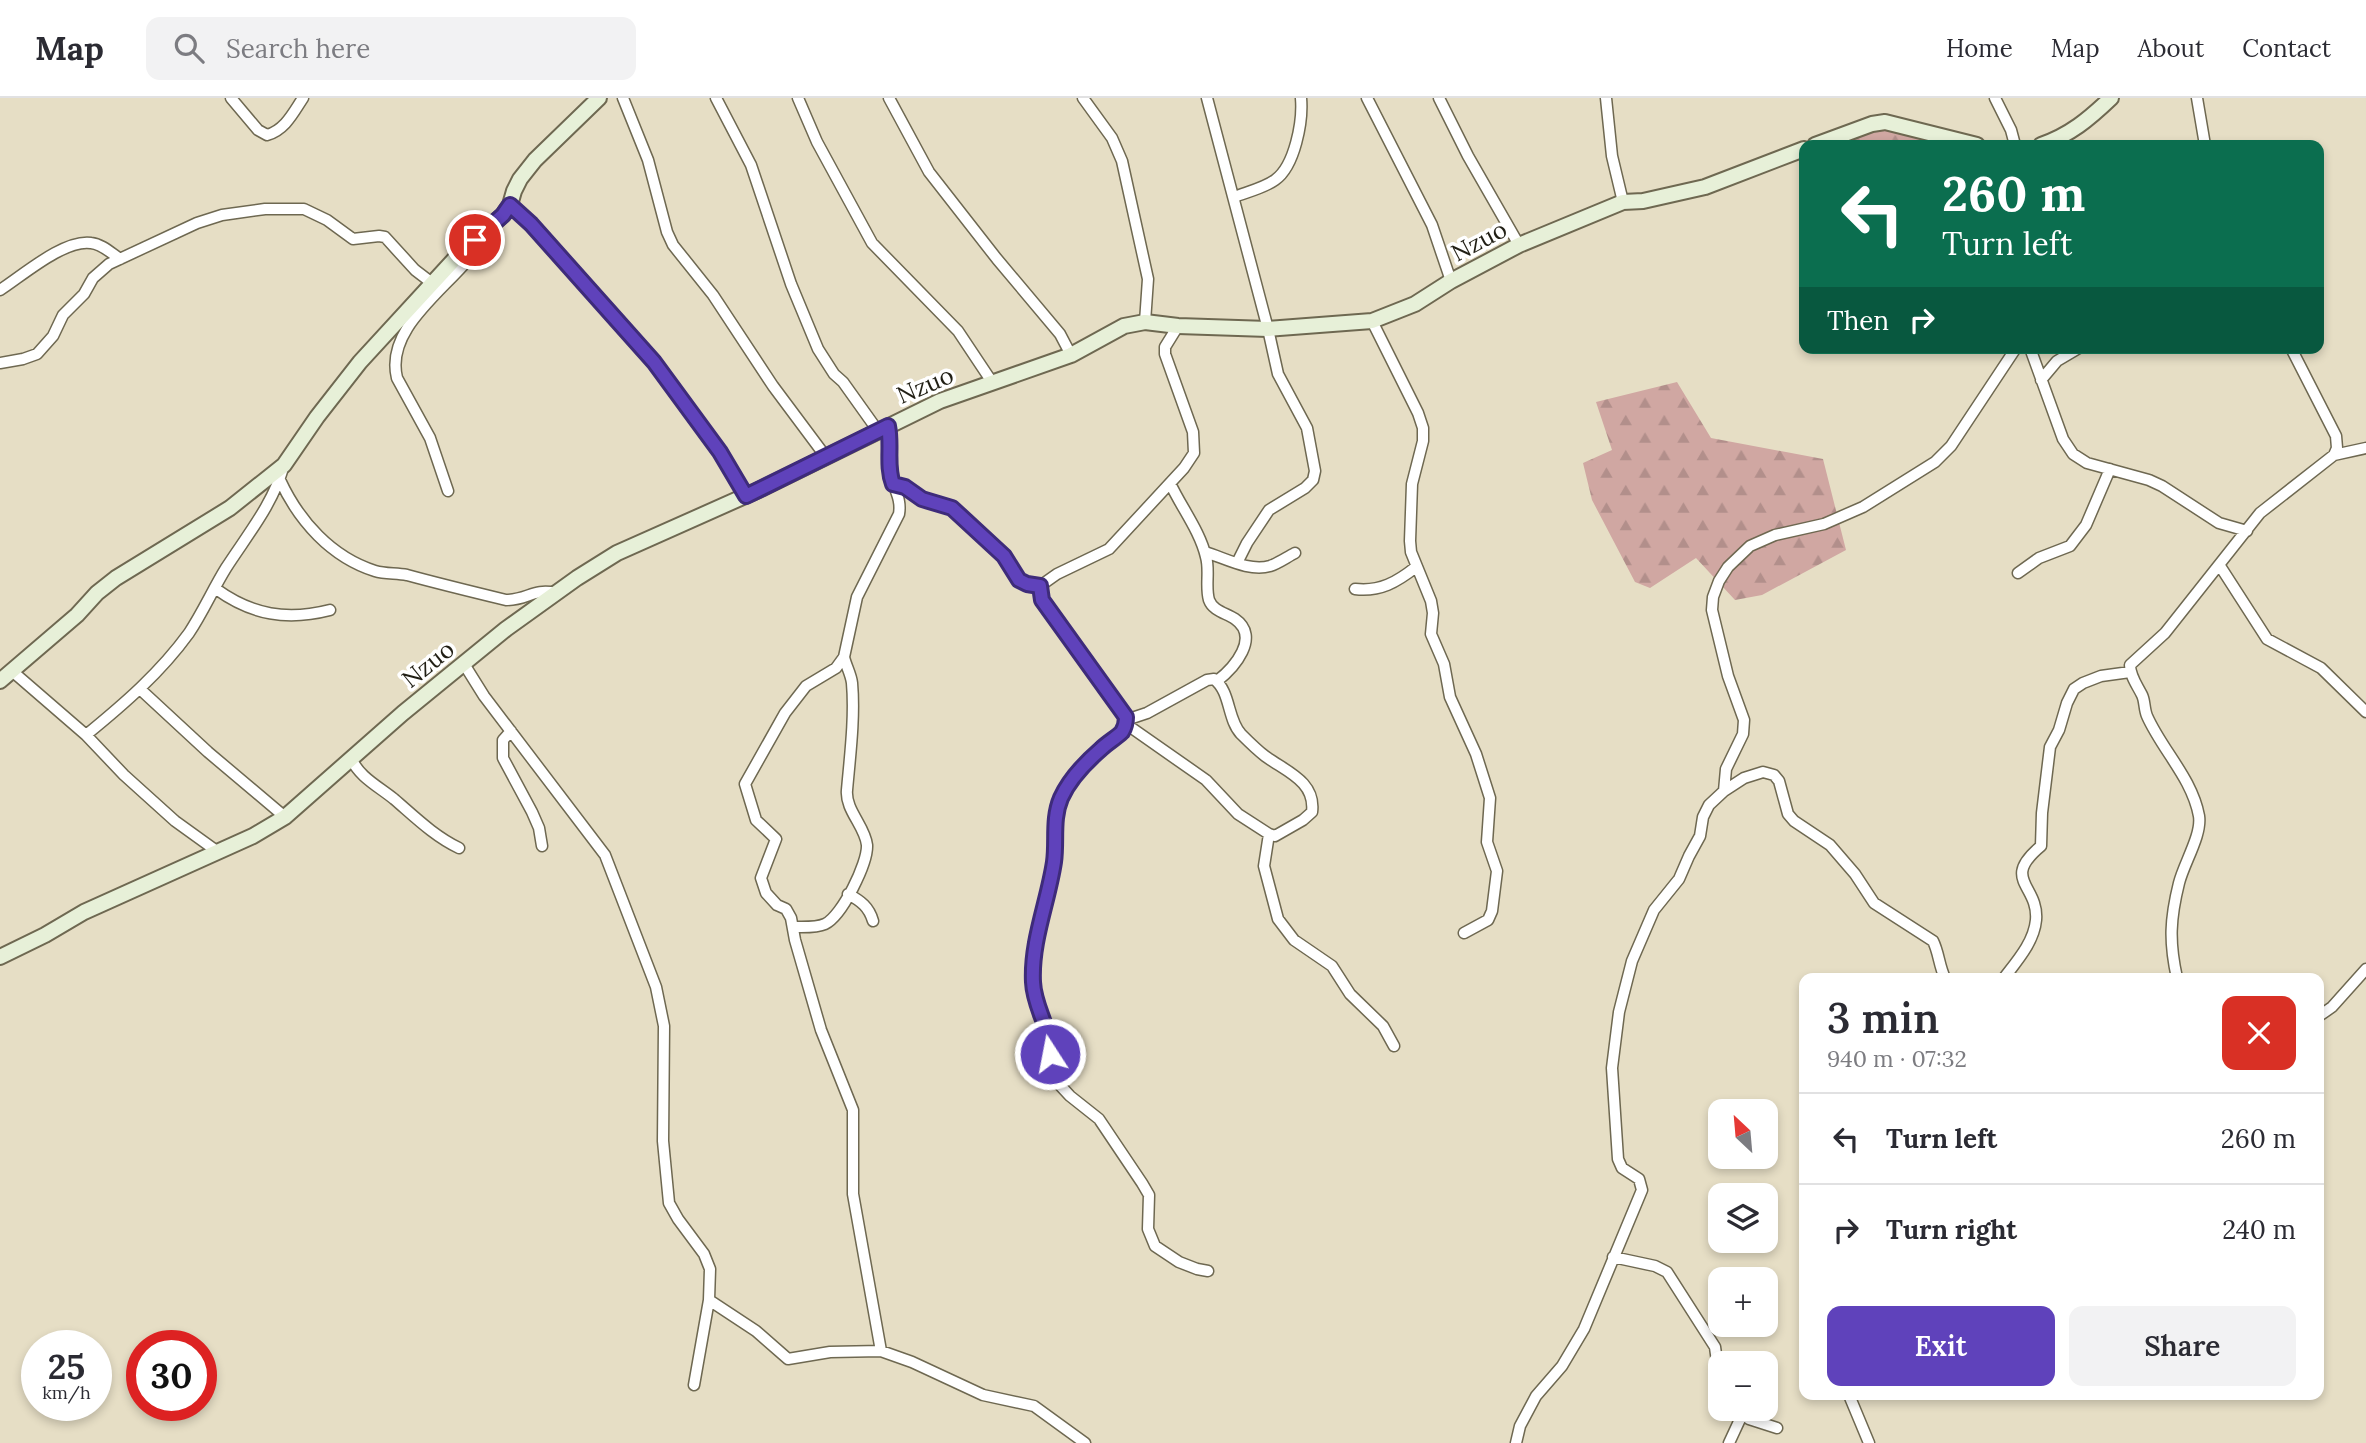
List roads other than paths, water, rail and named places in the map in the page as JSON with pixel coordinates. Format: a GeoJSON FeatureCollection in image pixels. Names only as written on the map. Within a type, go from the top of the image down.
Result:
{"type":"FeatureCollection","features":[{"type":"Feature","properties":{"kind":"street"},"geometry":{"type":"LineString","coordinates":[[232,98],[258,131],[267,135],[276,132],[285,124],[303,98]]}},
{"type":"Feature","properties":{"kind":"street"},"geometry":{"type":"LineString","coordinates":[[218,852],[175,821],[124,775],[86,735],[6,676],[116,578],[230,508],[284,464],[360,362],[463,250],[486,231],[510,205],[520,179],[536,160],[600,98]]}},
{"type":"Feature","properties":{"kind":"street"},"geometry":{"type":"LineString","coordinates":[[623,98],[648,160],[673,245],[720,304],[773,386],[826,457]]}},
{"type":"Feature","properties":{"kind":"street"},"geometry":{"type":"LineString","coordinates":[[716,98],[751,165],[790,284],[818,349],[834,374],[844,382],[890,438],[890,468],[900,505],[899,514],[857,597],[844,657],[836,668],[806,686],[785,713],[745,784],[756,820],[776,839],[762,871],[762,884],[771,899],[789,913],[821,1030],[853,1110],[853,1194],[881,1351]]}},
{"type":"Feature","properties":{"kind":"street"},"geometry":{"type":"LineString","coordinates":[[799,98],[817,142],[872,243],[958,331],[992,382]]}},
{"type":"Feature","properties":{"kind":"street"},"geometry":{"type":"LineString","coordinates":[[889,98],[929,172],[1060,334],[1071,355]]}},
{"type":"Feature","properties":{"kind":"street"},"geometry":{"type":"LineString","coordinates":[[1083,98],[1112,138],[1122,161],[1148,279],[1145,322]]}},
{"type":"Feature","properties":{"kind":"street"},"geometry":{"type":"LineString","coordinates":[[1207,98],[1279,374],[1307,428],[1315,471],[1313,480],[1305,488],[1269,510],[1237,563]]}},
{"type":"Feature","properties":{"kind":"street"},"geometry":{"type":"LineString","coordinates":[[1234,197],[1276,180],[1285,169],[1296,142],[1302,115],[1301,98]]}},
{"type":"Feature","properties":{"kind":"street"},"geometry":{"type":"LineString","coordinates":[[1367,98],[1432,225],[1451,281]]}},
{"type":"Feature","properties":{"kind":"street"},"geometry":{"type":"LineString","coordinates":[[1439,98],[1474,167],[1519,245]]}},
{"type":"Feature","properties":{"kind":"street"},"geometry":{"type":"LineString","coordinates":[[1606,98],[1612,156],[1623,202]]}},
{"type":"Feature","properties":{"kind":"street"},"geometry":{"type":"LineString","coordinates":[[1995,98],[2014,140]]}},
{"type":"Feature","properties":{"kind":"street"},"geometry":{"type":"LineString","coordinates":[[2057,140],[2087,122],[2110,98]]}},
{"type":"Feature","properties":{"kind":"street"},"geometry":{"type":"LineString","coordinates":[[2197,98],[2204,140]]}},
{"type":"Feature","properties":{"kind":"street"},"geometry":{"type":"LineString","coordinates":[[1829,140],[1885,122],[1957,140]]}},
{"type":"Feature","properties":{"kind":"street","name":"Nzuo"},"geometry":{"type":"LineString","coordinates":[[0,957],[85,912],[218,852],[285,817],[464,664],[556,593],[617,552],[746,496],[940,401],[1071,355],[1116,330],[1145,322],[1178,326],[1268,329],[1372,321],[1415,304],[1451,281],[1519,245],[1623,202],[1643,201],[1705,187],[1799,151]]}},
{"type":"Feature","properties":{"kind":"street"},"geometry":{"type":"LineString","coordinates":[[510,205],[531,224],[654,362],[720,452],[746,496]]}},
{"type":"Feature","properties":{"kind":"street"},"geometry":{"type":"LineString","coordinates":[[0,363],[37,354],[53,335],[63,315],[108,264],[197,223],[222,215],[265,209],[304,209],[327,220],[353,239],[385,237],[415,270],[432,283]]}},
{"type":"Feature","properties":{"kind":"street"},"geometry":{"type":"LineString","coordinates":[[448,491],[430,438],[397,378],[396,353],[402,337],[438,290],[474,253],[486,231]]}},
{"type":"Feature","properties":{"kind":"street"},"geometry":{"type":"LineString","coordinates":[[0,290],[39,262],[73,245],[90,242],[120,258]]}},
{"type":"Feature","properties":{"kind":"street"},"geometry":{"type":"LineString","coordinates":[[1372,321],[1423,428],[1423,440],[1412,484],[1409,541],[1416,566],[1432,601],[1431,634],[1444,664],[1450,697],[1476,754],[1490,798],[1487,842],[1497,871],[1492,911],[1488,919],[1464,933]]}},
{"type":"Feature","properties":{"kind":"street"},"geometry":{"type":"LineString","coordinates":[[893,484],[905,487],[922,499],[952,508],[1004,556],[1019,580],[1027,584],[1040,586],[1057,574],[1109,549],[1194,453],[1194,432],[1165,354],[1165,347],[1178,326]]}},
{"type":"Feature","properties":{"kind":"street"},"geometry":{"type":"LineString","coordinates":[[1724,791],[1726,769],[1743,734],[1744,720],[1728,676],[1712,610],[1719,580],[1728,567],[1750,546],[1775,535],[1824,524],[1863,507],[1936,462],[1951,446],[2013,354]]}},
{"type":"Feature","properties":{"kind":"street"},"geometry":{"type":"LineString","coordinates":[[2032,354],[2063,439],[2073,454],[2088,463],[2149,480],[2219,523],[2247,531]]}},
{"type":"Feature","properties":{"kind":"street"},"geometry":{"type":"LineString","coordinates":[[2041,380],[2057,361],[2069,354]]}},
{"type":"Feature","properties":{"kind":"street"},"geometry":{"type":"LineString","coordinates":[[2294,354],[2336,436],[2337,448],[2334,455]]}},
{"type":"Feature","properties":{"kind":"street"},"geometry":{"type":"LineString","coordinates":[[2177,973],[2170,937],[2179,882],[2199,831],[2199,818],[2193,797],[2174,759],[2146,714],[2143,698],[2130,672],[2130,665],[2165,633],[2260,513],[2334,455],[2366,448]]}},
{"type":"Feature","properties":{"kind":"street"},"geometry":{"type":"LineString","coordinates":[[86,735],[141,690],[188,635],[226,569],[258,522],[280,480],[284,464]]}},
{"type":"Feature","properties":{"kind":"street"},"geometry":{"type":"LineString","coordinates":[[2018,573],[2039,558],[2070,546],[2086,524],[2110,469]]}},
{"type":"Feature","properties":{"kind":"street"},"geometry":{"type":"LineString","coordinates":[[280,480],[287,495],[315,534],[356,564],[378,572],[400,574],[506,600],[517,600],[544,590],[556,593]]}},
{"type":"Feature","properties":{"kind":"street"},"geometry":{"type":"LineString","coordinates":[[1126,722],[1208,680],[1217,681],[1239,660],[1246,633],[1241,623],[1215,608],[1210,602],[1205,552],[1170,483]]}},
{"type":"Feature","properties":{"kind":"street"},"geometry":{"type":"LineString","coordinates":[[1205,552],[1261,568],[1273,566],[1295,553]]}},
{"type":"Feature","properties":{"kind":"street"},"geometry":{"type":"LineString","coordinates":[[1355,589],[1370,591],[1385,587],[1416,566]]}},
{"type":"Feature","properties":{"kind":"street"},"geometry":{"type":"LineString","coordinates":[[2220,566],[2267,639],[2320,668],[2366,712]]}},
{"type":"Feature","properties":{"kind":"street"},"geometry":{"type":"LineString","coordinates":[[1040,586],[1042,600],[1126,717],[1121,732],[1100,749],[1079,772],[1061,799],[1056,815],[1054,860],[1038,929],[1032,982],[1035,998],[1051,1040],[1051,1068],[1057,1082],[1070,1097],[1099,1119],[1149,1195],[1148,1229],[1155,1246],[1179,1262],[1209,1271]]}},
{"type":"Feature","properties":{"kind":"street"},"geometry":{"type":"LineString","coordinates":[[216,589],[232,601],[270,615],[300,616],[330,610]]}},
{"type":"Feature","properties":{"kind":"street"},"geometry":{"type":"LineString","coordinates":[[793,927],[826,924],[838,912],[866,855],[867,845],[846,793],[851,760],[852,680],[844,657]]}},
{"type":"Feature","properties":{"kind":"street"},"geometry":{"type":"LineString","coordinates":[[464,664],[473,681],[606,855],[656,987],[664,1026],[663,1141],[668,1203],[704,1254],[710,1269],[709,1300],[694,1385]]}},
{"type":"Feature","properties":{"kind":"street"},"geometry":{"type":"LineString","coordinates":[[2007,973],[2034,933],[2037,917],[2022,879],[2022,870],[2026,860],[2041,846],[2050,747],[2059,730],[2067,703],[2074,689],[2083,683],[2101,676],[2130,672]]}},
{"type":"Feature","properties":{"kind":"street"},"geometry":{"type":"LineString","coordinates":[[1126,722],[1206,780],[1238,814],[1275,836],[1311,815],[1312,798],[1305,786],[1286,768],[1263,755],[1236,728],[1217,681]]}},
{"type":"Feature","properties":{"kind":"street"},"geometry":{"type":"LineString","coordinates":[[141,690],[208,752],[285,817]]}},
{"type":"Feature","properties":{"kind":"street"},"geometry":{"type":"LineString","coordinates":[[511,732],[503,740],[503,758],[532,812],[539,828],[542,846]]}},
{"type":"Feature","properties":{"kind":"street"},"geometry":{"type":"LineString","coordinates":[[351,758],[354,765],[377,788],[439,838],[458,848]]}},
{"type":"Feature","properties":{"kind":"street"},"geometry":{"type":"LineString","coordinates":[[1516,1443],[1520,1426],[1536,1396],[1562,1366],[1584,1329],[1642,1190],[1639,1179],[1622,1168],[1618,1159],[1612,1068],[1619,1012],[1632,961],[1654,910],[1679,879],[1700,836],[1703,817],[1709,805],[1744,778],[1763,772],[1774,775],[1779,780],[1788,814],[1830,845],[1855,874],[1874,903],[1933,941],[1942,973]]}},
{"type":"Feature","properties":{"kind":"street"},"geometry":{"type":"LineString","coordinates":[[1269,834],[1264,866],[1278,919],[1294,940],[1332,966],[1350,994],[1382,1026],[1394,1046]]}},
{"type":"Feature","properties":{"kind":"street"},"geometry":{"type":"LineString","coordinates":[[848,894],[869,909],[873,921]]}},
{"type":"Feature","properties":{"kind":"street"},"geometry":{"type":"LineString","coordinates":[[2324,1013],[2366,969]]}},
{"type":"Feature","properties":{"kind":"street"},"geometry":{"type":"LineString","coordinates":[[1613,1257],[1655,1266],[1667,1272],[1715,1351]]}},
{"type":"Feature","properties":{"kind":"street"},"geometry":{"type":"LineString","coordinates":[[709,1300],[756,1331],[788,1359],[830,1352],[881,1351],[912,1362],[983,1395],[1034,1406],[1085,1443]]}},
{"type":"Feature","properties":{"kind":"street"},"geometry":{"type":"LineString","coordinates":[[1851,1400],[1869,1443]]}},
{"type":"Feature","properties":{"kind":"street"},"geometry":{"type":"LineString","coordinates":[[1729,1443],[1735,1421]]}},
{"type":"Feature","properties":{"kind":"street"},"geometry":{"type":"LineString","coordinates":[[1760,1421],[1777,1428]]}}]}
